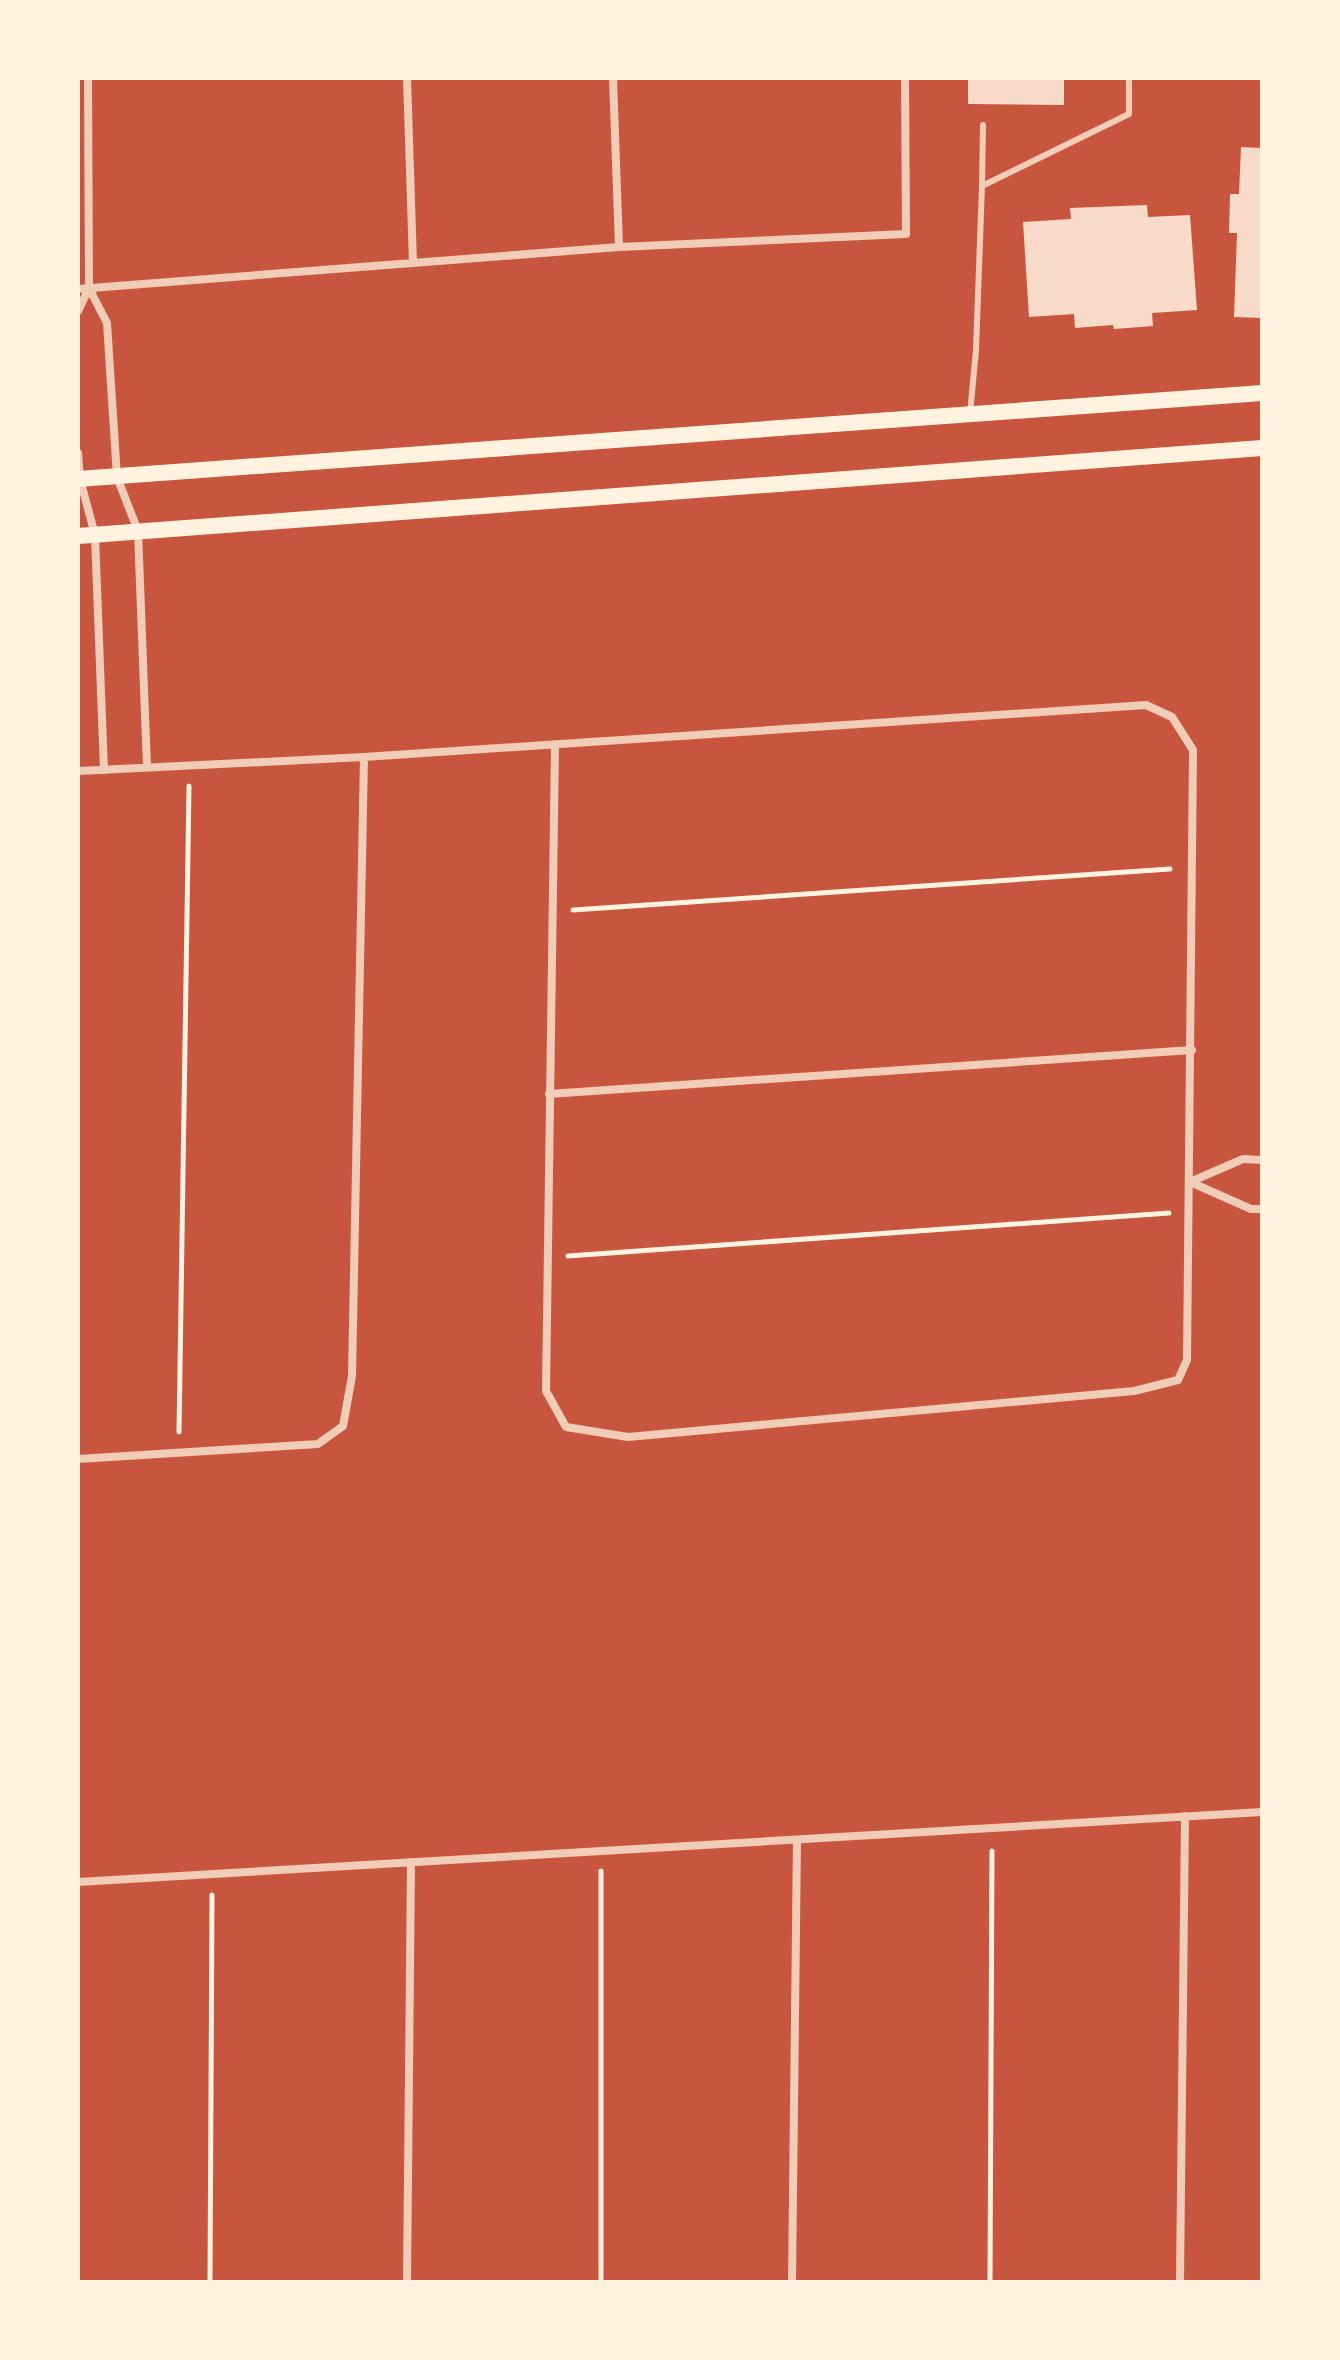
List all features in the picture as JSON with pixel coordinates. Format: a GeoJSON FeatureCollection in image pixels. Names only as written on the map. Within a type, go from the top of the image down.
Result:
{"type":"FeatureCollection","features":[{"type":"Feature","properties":{"kind":"main road"},"geometry":{"type":"LineString","coordinates":[[79,479],[1262,393]]}},
{"type":"Feature","properties":{"kind":"main road"},"geometry":{"type":"LineString","coordinates":[[86,535],[1262,448]]}},
{"type":"Feature","properties":{"kind":"street"},"geometry":{"type":"LineString","coordinates":[[78,311],[89,288],[88,78]]}},
{"type":"Feature","properties":{"kind":"street"},"geometry":{"type":"LineString","coordinates":[[407,78],[413,263]]}},
{"type":"Feature","properties":{"kind":"street"},"geometry":{"type":"LineString","coordinates":[[613,78],[619,247]]}},
{"type":"Feature","properties":{"kind":"street"},"geometry":{"type":"LineString","coordinates":[[78,289],[619,247],[906,234],[905,78]]}},
{"type":"Feature","properties":{"kind":"street"},"geometry":{"type":"LineString","coordinates":[[78,103],[88,102]]}},
{"type":"Feature","properties":{"kind":"street"},"geometry":{"type":"LineString","coordinates":[[89,288],[107,323],[117,477],[138,531],[147,767]]}},
{"type":"Feature","properties":{"kind":"street"},"geometry":{"type":"LineString","coordinates":[[78,453],[104,770]]}},
{"type":"Feature","properties":{"kind":"street"},"geometry":{"type":"LineString","coordinates":[[78,771],[364,757],[1146,705],[1172,717],[1193,750],[1187,1360],[1178,1380],[1134,1391],[628,1437],[566,1427],[546,1391],[555,745]]}},
{"type":"Feature","properties":{"kind":"street"},"geometry":{"type":"LineString","coordinates":[[78,1459],[318,1444],[343,1426],[352,1376],[364,757]]}},
{"type":"Feature","properties":{"kind":"street"},"geometry":{"type":"LineString","coordinates":[[549,1094],[1192,1050]]}},
{"type":"Feature","properties":{"kind":"street"},"geometry":{"type":"LineString","coordinates":[[1190,1182],[1243,1159],[1262,1160]]}},
{"type":"Feature","properties":{"kind":"street"},"geometry":{"type":"LineString","coordinates":[[1190,1182],[1251,1209],[1262,1209]]}},
{"type":"Feature","properties":{"kind":"street"},"geometry":{"type":"LineString","coordinates":[[78,1882],[1262,1812]]}},
{"type":"Feature","properties":{"kind":"street"},"geometry":{"type":"LineString","coordinates":[[1180,2282],[1185,1816]]}},
{"type":"Feature","properties":{"kind":"street"},"geometry":{"type":"LineString","coordinates":[[792,2282],[797,1840]]}},
{"type":"Feature","properties":{"kind":"street"},"geometry":{"type":"LineString","coordinates":[[407,2282],[411,1862]]}},
{"type":"Feature","properties":{"kind":"lane"},"geometry":{"type":"LineString","coordinates":[[982,186],[1129,114],[1129,78]]}},
{"type":"Feature","properties":{"kind":"lane"},"geometry":{"type":"LineString","coordinates":[[970,415],[976,350],[983,125]]}},
{"type":"Feature","properties":{"kind":"path"},"geometry":{"type":"LineString","coordinates":[[179,1453],[189,765]]}},
{"type":"Feature","properties":{"kind":"path"},"geometry":{"type":"LineString","coordinates":[[552,911],[1193,867]]}},
{"type":"Feature","properties":{"kind":"path"},"geometry":{"type":"LineString","coordinates":[[547,1258],[1190,1212]]}},
{"type":"Feature","properties":{"kind":"path"},"geometry":{"type":"LineString","coordinates":[[990,2282],[993,1828]]}},
{"type":"Feature","properties":{"kind":"path"},"geometry":{"type":"LineString","coordinates":[[601,1851],[601,2282]]}},
{"type":"Feature","properties":{"kind":"path"},"geometry":{"type":"LineString","coordinates":[[210,2282],[212,1874]]}},
{"type":"Feature","properties":{"kind":"building"},"geometry":{"type":"Polygon","coordinates":[[[968,78],[1064,78],[1064,105],[968,104],[968,78]]]}},
{"type":"Feature","properties":{"kind":"building"},"geometry":{"type":"Polygon","coordinates":[[[1241,147],[1262,148],[1262,318],[1234,317],[1237,233],[1229,233],[1230,194],[1239,194],[1241,147]]]}},
{"type":"Feature","properties":{"kind":"building"},"geometry":{"type":"Polygon","coordinates":[[[1147,205],[1148,217],[1190,215],[1197,310],[1152,313],[1153,326],[1114,329],[1113,325],[1075,328],[1074,314],[1029,317],[1023,222],[1071,219],[1070,208],[1147,205]]]}}]}
